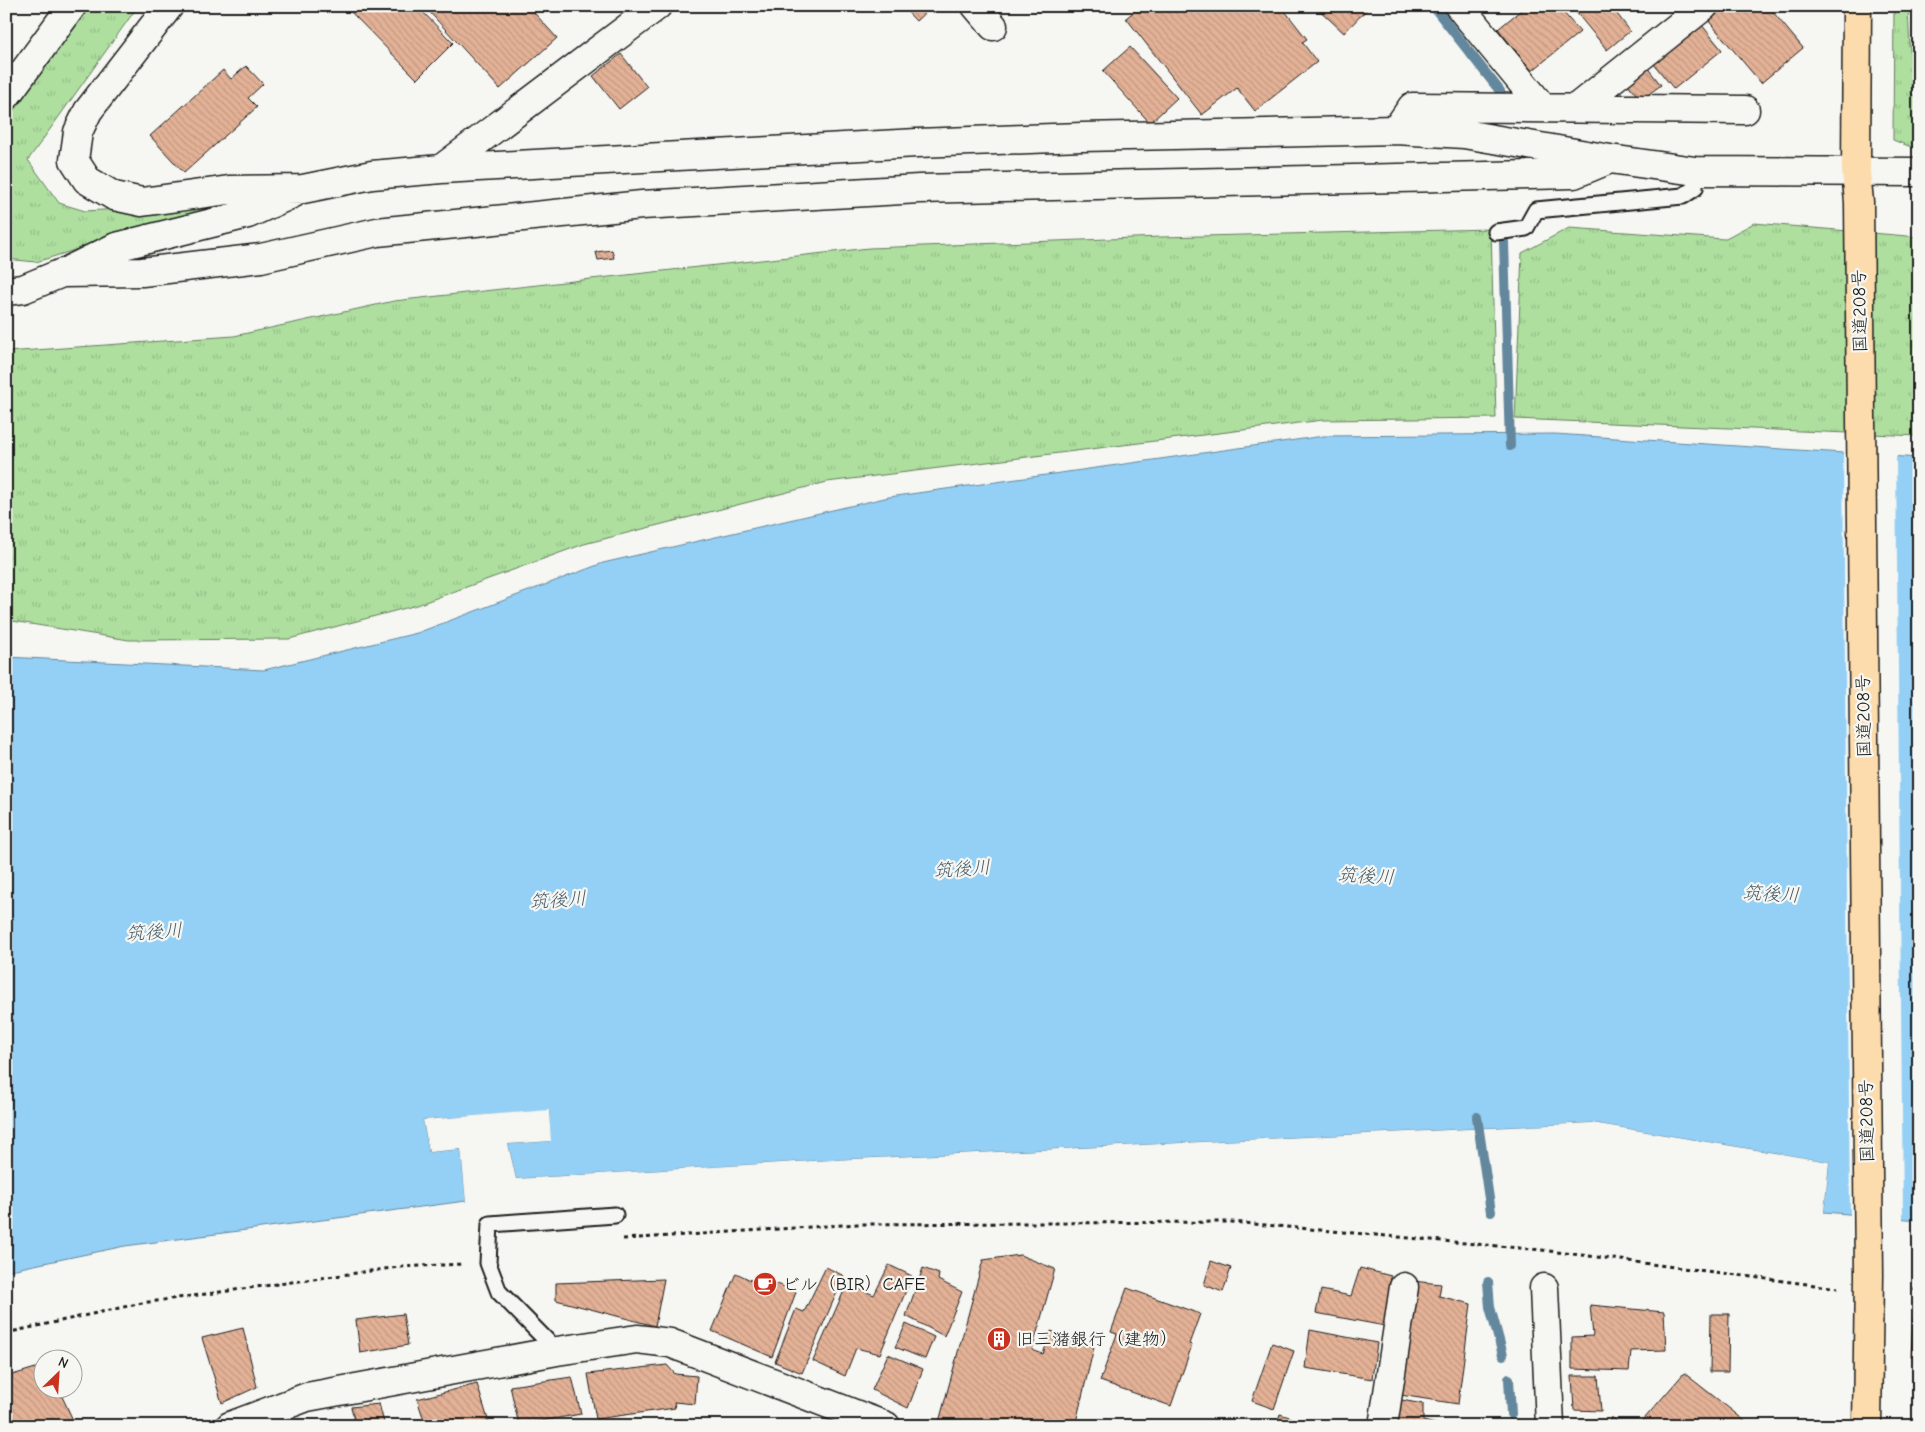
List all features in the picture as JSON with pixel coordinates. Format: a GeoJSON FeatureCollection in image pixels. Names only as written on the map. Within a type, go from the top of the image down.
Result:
{"type":"FeatureCollection","features":[{"type":"Feature","properties":{"kind":"highway","name":"国道208号"},"geometry":{"type":"LineString","coordinates":[[1857,6],[1856,171],[1859,202],[1869,1276],[1867,1426]]}},
{"type":"Feature","properties":{"kind":"street"},"geometry":{"type":"LineString","coordinates":[[6,96],[72,6]]}},
{"type":"Feature","properties":{"kind":"street"},"geometry":{"type":"LineString","coordinates":[[169,6],[88,111],[78,132],[74,160],[87,180],[114,196],[142,202],[229,190],[303,189],[372,175],[441,169],[917,143],[1082,137],[1396,130],[1464,134],[1610,159],[1695,171],[1919,172]]}},
{"type":"Feature","properties":{"kind":"street"},"geometry":{"type":"LineString","coordinates":[[441,169],[657,6]]}},
{"type":"Feature","properties":{"kind":"street"},"geometry":{"type":"LineString","coordinates":[[1459,6],[1543,108]]}},
{"type":"Feature","properties":{"kind":"street"},"geometry":{"type":"LineString","coordinates":[[1576,108],[1704,6]]}},
{"type":"Feature","properties":{"kind":"street"},"geometry":{"type":"LineString","coordinates":[[1396,130],[1412,107],[1744,110]]}},
{"type":"Feature","properties":{"kind":"street"},"geometry":{"type":"LineString","coordinates":[[62,273],[142,272],[261,258],[377,232],[642,205],[919,189],[1574,174],[1610,159]]}},
{"type":"Feature","properties":{"kind":"street"},"geometry":{"type":"LineString","coordinates":[[6,291],[23,289],[116,248],[248,214],[303,189]]}},
{"type":"Feature","properties":{"kind":"street"},"geometry":{"type":"LineString","coordinates":[[1383,1426],[1404,1287]]}},
{"type":"Feature","properties":{"kind":"street"},"geometry":{"type":"LineString","coordinates":[[1544,1288],[1550,1426]]}},
{"type":"Feature","properties":{"kind":"street"},"geometry":{"type":"LineString","coordinates":[[230,1426],[306,1397],[557,1351],[638,1339],[670,1343],[886,1426]]}},
{"type":"Feature","properties":{"kind":"lane"},"geometry":{"type":"LineString","coordinates":[[1496,232],[1526,228],[1536,210],[1683,196],[1695,188],[1695,171]]}},
{"type":"Feature","properties":{"kind":"lane"},"geometry":{"type":"LineString","coordinates":[[557,1351],[499,1292],[488,1263],[490,1224],[615,1215]]}},
{"type":"Feature","properties":{"kind":"path"},"geometry":{"type":"LineString","coordinates":[[619,1239],[857,1224],[1232,1222],[1542,1250],[1838,1288]]}},
{"type":"Feature","properties":{"kind":"path"},"geometry":{"type":"LineString","coordinates":[[6,1333],[142,1303],[399,1267],[488,1263]]}},
{"type":"Feature","properties":{"kind":"path"},"geometry":{"type":"LineString","coordinates":[[1913,1290],[1919,1289]]}},
{"type":"Feature","properties":{"kind":"green space"},"geometry":{"type":"Polygon","coordinates":[[[90,6],[138,6],[28,160],[59,203],[85,211],[226,203],[36,262],[6,259],[6,120],[90,6]]]}},
{"type":"Feature","properties":{"kind":"green space"},"geometry":{"type":"Polygon","coordinates":[[[1894,6],[1908,6],[1912,95],[1919,96],[1919,150],[1893,140],[1894,6]]]}},
{"type":"Feature","properties":{"kind":"green space"},"geometry":{"type":"Polygon","coordinates":[[[1754,223],[1919,237],[1919,436],[1515,419],[1522,253],[1569,228],[1724,239],[1754,223]]]}},
{"type":"Feature","properties":{"kind":"green space"},"geometry":{"type":"Polygon","coordinates":[[[1491,229],[1496,418],[1323,420],[827,482],[584,544],[417,605],[289,639],[129,640],[6,620],[6,352],[234,336],[394,301],[869,248],[1161,237],[1491,229]]]}},
{"type":"Feature","properties":{"kind":"water","name":"筑後川"},"geometry":{"type":"Polygon","coordinates":[[[1555,434],[1919,458],[1919,1220],[1824,1212],[1829,1162],[1592,1123],[813,1161],[516,1179],[508,1144],[550,1141],[549,1111],[423,1120],[429,1152],[461,1149],[466,1201],[125,1246],[6,1271],[6,657],[264,670],[417,633],[603,563],[889,497],[1324,436],[1555,434]]]}},
{"type":"Feature","properties":{"kind":"pier"},"geometry":{"type":"Polygon","coordinates":[[[1843,451],[1896,454],[1903,1222],[1850,1217],[1843,451]]]}},
{"type":"Feature","properties":{"kind":"pier"},"geometry":{"type":"Polygon","coordinates":[[[549,1110],[551,1141],[508,1144],[516,1179],[813,1161],[1592,1123],[1829,1162],[1824,1212],[1821,1212],[1826,1164],[1592,1125],[813,1164],[516,1182],[506,1143],[548,1138],[546,1113],[426,1123],[431,1149],[463,1147],[469,1201],[466,1203],[461,1149],[429,1152],[423,1120],[549,1110]]]}},
{"type":"Feature","properties":{"kind":"building"},"geometry":{"type":"Polygon","coordinates":[[[345,6],[417,6],[453,43],[417,79],[345,6]]]}},
{"type":"Feature","properties":{"kind":"building"},"geometry":{"type":"Polygon","coordinates":[[[424,6],[528,6],[557,38],[500,89],[424,6]]]}},
{"type":"Feature","properties":{"kind":"building"},"geometry":{"type":"Polygon","coordinates":[[[902,6],[932,6],[916,21],[902,6]]]}},
{"type":"Feature","properties":{"kind":"building"},"geometry":{"type":"Polygon","coordinates":[[[1141,6],[1281,6],[1307,39],[1302,42],[1317,62],[1255,111],[1237,88],[1202,115],[1126,18],[1141,6]]]}},
{"type":"Feature","properties":{"kind":"building"},"geometry":{"type":"Polygon","coordinates":[[[1315,6],[1370,6],[1344,33],[1315,6]]]}},
{"type":"Feature","properties":{"kind":"building"},"geometry":{"type":"Polygon","coordinates":[[[1526,6],[1558,6],[1580,32],[1532,71],[1498,29],[1526,6]]]}},
{"type":"Feature","properties":{"kind":"building"},"geometry":{"type":"Polygon","coordinates":[[[1571,6],[1611,6],[1630,31],[1607,50],[1571,6]]]}},
{"type":"Feature","properties":{"kind":"building"},"geometry":{"type":"Polygon","coordinates":[[[1723,6],[1768,6],[1803,48],[1761,83],[1707,19],[1723,6]]]}},
{"type":"Feature","properties":{"kind":"building"},"geometry":{"type":"Polygon","coordinates":[[[1701,24],[1722,50],[1674,89],[1653,63],[1701,24]]]}},
{"type":"Feature","properties":{"kind":"building"},"geometry":{"type":"Polygon","coordinates":[[[1130,47],[1177,98],[1150,123],[1103,71],[1130,47]]]}},
{"type":"Feature","properties":{"kind":"building"},"geometry":{"type":"Polygon","coordinates":[[[621,54],[647,87],[619,109],[593,76],[621,54]]]}},
{"type":"Feature","properties":{"kind":"building"},"geometry":{"type":"Polygon","coordinates":[[[246,66],[263,84],[248,98],[257,107],[184,173],[150,136],[223,70],[231,79],[246,66]]]}},
{"type":"Feature","properties":{"kind":"building"},"geometry":{"type":"Polygon","coordinates":[[[1646,66],[1661,85],[1641,100],[1626,82],[1646,66]]]}},
{"type":"Feature","properties":{"kind":"building"},"geometry":{"type":"Polygon","coordinates":[[[612,250],[614,258],[598,260],[596,252],[612,250]]]}},
{"type":"Feature","properties":{"kind":"building","name":"旧三潴銀行（建物）"},"geometry":{"type":"Polygon","coordinates":[[[1020,1255],[1055,1269],[1032,1350],[1043,1354],[1051,1331],[1094,1347],[1075,1426],[953,1426],[939,1422],[983,1260],[1020,1255]]]}},
{"type":"Feature","properties":{"kind":"building"},"geometry":{"type":"Polygon","coordinates":[[[1211,1261],[1231,1268],[1223,1292],[1204,1285],[1211,1261]]]}},
{"type":"Feature","properties":{"kind":"building"},"geometry":{"type":"Polygon","coordinates":[[[889,1265],[912,1276],[880,1354],[856,1348],[845,1376],[813,1361],[847,1284],[874,1295],[889,1265]]]}},
{"type":"Feature","properties":{"kind":"building"},"geometry":{"type":"Polygon","coordinates":[[[826,1267],[844,1276],[802,1373],[775,1362],[796,1309],[804,1312],[826,1267]]]}},
{"type":"Feature","properties":{"kind":"building"},"geometry":{"type":"Polygon","coordinates":[[[923,1268],[939,1274],[938,1280],[962,1292],[944,1336],[906,1316],[923,1268]]]}},
{"type":"Feature","properties":{"kind":"building"},"geometry":{"type":"Polygon","coordinates":[[[1360,1268],[1391,1276],[1385,1326],[1316,1313],[1321,1290],[1351,1296],[1360,1268]]]}},
{"type":"Feature","properties":{"kind":"building"},"geometry":{"type":"Polygon","coordinates":[[[736,1273],[759,1284],[761,1277],[796,1292],[772,1357],[712,1331],[736,1273]]]}},
{"type":"Feature","properties":{"kind":"building"},"geometry":{"type":"Polygon","coordinates":[[[664,1279],[655,1326],[556,1300],[556,1283],[664,1279]]]}},
{"type":"Feature","properties":{"kind":"building"},"geometry":{"type":"Polygon","coordinates":[[[1412,1281],[1441,1284],[1439,1296],[1471,1304],[1458,1404],[1394,1394],[1412,1281]]]}},
{"type":"Feature","properties":{"kind":"building"},"geometry":{"type":"Polygon","coordinates":[[[1127,1288],[1200,1314],[1189,1344],[1192,1345],[1171,1406],[1100,1381],[1117,1334],[1111,1332],[1127,1288]]]}},
{"type":"Feature","properties":{"kind":"building"},"geometry":{"type":"Polygon","coordinates":[[[1590,1305],[1664,1312],[1666,1350],[1631,1351],[1629,1371],[1572,1369],[1572,1337],[1593,1336],[1590,1305]]]}},
{"type":"Feature","properties":{"kind":"building"},"geometry":{"type":"Polygon","coordinates":[[[403,1314],[408,1345],[360,1353],[356,1320],[403,1314]]]}},
{"type":"Feature","properties":{"kind":"building"},"geometry":{"type":"Polygon","coordinates":[[[1711,1314],[1729,1314],[1728,1372],[1710,1372],[1711,1314]]]}},
{"type":"Feature","properties":{"kind":"building"},"geometry":{"type":"Polygon","coordinates":[[[1913,1318],[1919,1318],[1919,1357],[1911,1356],[1913,1318]]]}},
{"type":"Feature","properties":{"kind":"building"},"geometry":{"type":"Polygon","coordinates":[[[906,1324],[934,1337],[925,1359],[895,1347],[906,1324]]]}},
{"type":"Feature","properties":{"kind":"building"},"geometry":{"type":"Polygon","coordinates":[[[243,1328],[257,1387],[222,1403],[202,1338],[243,1328]]]}},
{"type":"Feature","properties":{"kind":"building"},"geometry":{"type":"Polygon","coordinates":[[[1310,1330],[1377,1343],[1372,1379],[1305,1368],[1310,1330]]]}},
{"type":"Feature","properties":{"kind":"building"},"geometry":{"type":"Polygon","coordinates":[[[1272,1343],[1294,1351],[1274,1409],[1252,1401],[1272,1343]]]}},
{"type":"Feature","properties":{"kind":"building"},"geometry":{"type":"Polygon","coordinates":[[[888,1354],[923,1369],[908,1408],[872,1390],[888,1354]]]}},
{"type":"Feature","properties":{"kind":"building"},"geometry":{"type":"Polygon","coordinates":[[[667,1365],[675,1374],[697,1376],[695,1404],[674,1402],[675,1408],[596,1419],[588,1374],[667,1365]]]}},
{"type":"Feature","properties":{"kind":"building"},"geometry":{"type":"Polygon","coordinates":[[[32,1369],[32,1400],[64,1400],[72,1418],[58,1426],[6,1426],[6,1377],[32,1369]]]}},
{"type":"Feature","properties":{"kind":"building"},"geometry":{"type":"Polygon","coordinates":[[[1684,1373],[1730,1409],[1751,1426],[1638,1426],[1684,1373]]]}},
{"type":"Feature","properties":{"kind":"building"},"geometry":{"type":"Polygon","coordinates":[[[1572,1376],[1598,1376],[1601,1411],[1574,1410],[1572,1376]]]}},
{"type":"Feature","properties":{"kind":"building"},"geometry":{"type":"Polygon","coordinates":[[[572,1377],[581,1414],[519,1425],[510,1386],[572,1377]]]}},
{"type":"Feature","properties":{"kind":"building"},"geometry":{"type":"Polygon","coordinates":[[[477,1384],[490,1426],[426,1426],[417,1399],[477,1384]]]}},
{"type":"Feature","properties":{"kind":"building"},"geometry":{"type":"Polygon","coordinates":[[[1391,1398],[1423,1404],[1423,1421],[1445,1426],[1387,1426],[1391,1398]]]}},
{"type":"Feature","properties":{"kind":"building"},"geometry":{"type":"Polygon","coordinates":[[[379,1404],[385,1426],[356,1426],[351,1407],[379,1404]]]}},
{"type":"Feature","properties":{"kind":"building"},"geometry":{"type":"Polygon","coordinates":[[[1280,1414],[1311,1424],[1311,1426],[1276,1426],[1280,1414]]]}},
{"type":"Feature","properties":{"kind":"building"},"geometry":{"type":"Polygon","coordinates":[[[1611,1417],[1623,1426],[1608,1426],[1611,1417]]]}},
{"type":"Feature","properties":{"kind":"waterway"},"geometry":{"type":"LineString","coordinates":[[1433,6],[1500,91]]}},
{"type":"Feature","properties":{"kind":"waterway"},"geometry":{"type":"LineString","coordinates":[[1504,242],[1510,446]]}},
{"type":"Feature","properties":{"kind":"waterway"},"geometry":{"type":"LineString","coordinates":[[1477,1117],[1491,1212]]}},
{"type":"Feature","properties":{"kind":"waterway"},"geometry":{"type":"LineString","coordinates":[[1488,1282],[1490,1307],[1503,1355]]}},
{"type":"Feature","properties":{"kind":"waterway"},"geometry":{"type":"LineString","coordinates":[[1509,1379],[1511,1414]]}},
{"type":"Feature","properties":{"kind":"place","name":"ビル（BIR）CAFE"},"geometry":{"type":"Point","coordinates":[765,1284]}},
{"type":"Feature","properties":{"kind":"place","name":"旧三潴銀行（建物）"},"geometry":{"type":"Point","coordinates":[999,1339]}}]}
